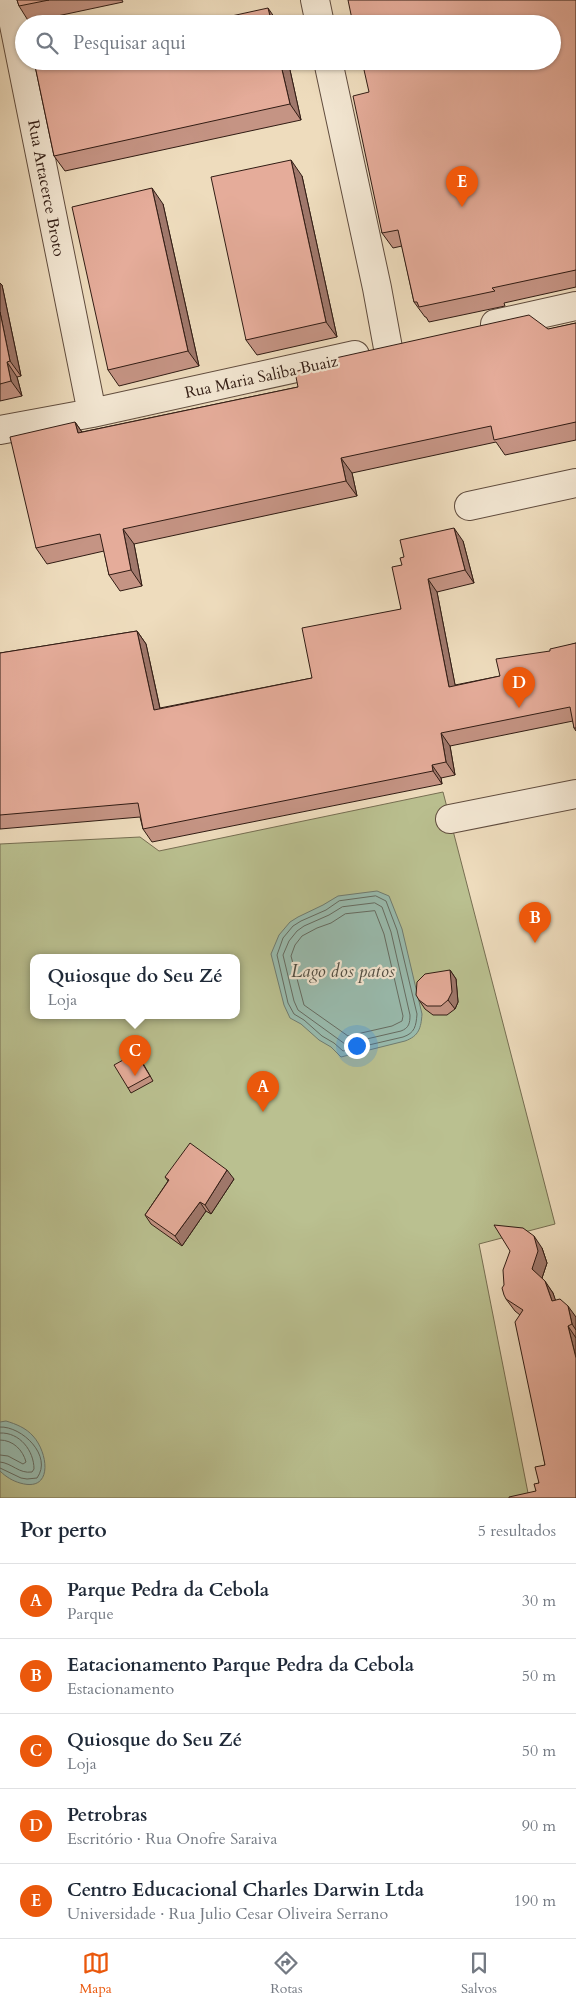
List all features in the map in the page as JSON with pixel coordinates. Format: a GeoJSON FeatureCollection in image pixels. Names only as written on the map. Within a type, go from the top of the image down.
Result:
{"type":"FeatureCollection","features":[{"type":"Feature","properties":{"kind":"street","name":"Rua Artacerce Broto"},"geometry":{"type":"LineString","coordinates":[[9,0],[15,30]]}},
{"type":"Feature","properties":{"kind":"street"},"geometry":{"type":"LineString","coordinates":[[315,0],[318,15]]}},
{"type":"Feature","properties":{"kind":"street","name":"Rua Artacerce Broto"},"geometry":{"type":"LineString","coordinates":[[23,70],[92,413]]}},
{"type":"Feature","properties":{"kind":"street"},"geometry":{"type":"LineString","coordinates":[[330,70],[388,348]]}},
{"type":"Feature","properties":{"kind":"street"},"geometry":{"type":"LineString","coordinates":[[472,329],[576,306]]}},
{"type":"Feature","properties":{"kind":"street","name":"Rua Maria Saliba Buaiz"},"geometry":{"type":"LineString","coordinates":[[0,430],[92,413],[416,342]]}},
{"type":"Feature","properties":{"kind":"street"},"geometry":{"type":"LineString","coordinates":[[468,506],[576,483]]}},
{"type":"Feature","properties":{"kind":"street"},"geometry":{"type":"LineString","coordinates":[[450,819],[576,794]]}},
{"type":"Feature","properties":{"kind":"green space"},"geometry":{"type":"Polygon","coordinates":[[[443,792],[555,1224],[479,1244],[529,1498],[0,1498],[0,844],[140,837],[159,851],[443,792]]]}},
{"type":"Feature","properties":{"kind":"water","name":"Lago dos patos"},"geometry":{"type":"Polygon","coordinates":[[[377,891],[389,896],[402,929],[422,1014],[421,1023],[416,1034],[410,1039],[341,1057],[301,1024],[290,1018],[284,1005],[271,954],[279,935],[290,922],[298,917],[338,896],[377,891]]]}},
{"type":"Feature","properties":{"kind":"water"},"geometry":{"type":"Polygon","coordinates":[[[6,1421],[27,1431],[38,1443],[42,1451],[45,1469],[43,1477],[38,1482],[31,1485],[20,1483],[0,1471],[0,1422],[6,1421]]]}},
{"type":"Feature","properties":{"kind":"building"},"geometry":{"type":"Polygon","coordinates":[[[17,0],[49,0],[19,6],[17,0]]]}},
{"type":"Feature","properties":{"kind":"building"},"geometry":{"type":"Polygon","coordinates":[[[348,0],[576,0],[576,270],[492,288],[495,291],[419,307],[417,302],[414,302],[398,230],[382,233],[353,96],[369,92],[364,70],[561,70],[561,15],[351,15],[348,0]]]}},
{"type":"Feature","properties":{"kind":"building"},"geometry":{"type":"Polygon","coordinates":[[[268,8],[270,15],[236,15],[268,8]]]}},
{"type":"Feature","properties":{"kind":"building"},"geometry":{"type":"Polygon","coordinates":[[[36,70],[282,70],[290,104],[54,156],[36,70]]]}},
{"type":"Feature","properties":{"kind":"building"},"geometry":{"type":"Polygon","coordinates":[[[291,160],[326,322],[246,340],[211,177],[291,160]]]}},
{"type":"Feature","properties":{"kind":"building"},"geometry":{"type":"Polygon","coordinates":[[[152,188],[188,351],[108,370],[72,207],[152,188]]]}},
{"type":"Feature","properties":{"kind":"building"},"geometry":{"type":"Polygon","coordinates":[[[0,312],[10,361],[7,362],[11,381],[0,384],[0,312]]]}},
{"type":"Feature","properties":{"kind":"building"},"geometry":{"type":"Polygon","coordinates":[[[529,315],[548,329],[576,323],[576,422],[494,440],[491,426],[341,458],[346,481],[123,529],[131,570],[109,575],[100,534],[36,548],[10,437],[75,422],[78,433],[298,387],[295,372],[331,359],[529,315]]]}},
{"type":"Feature","properties":{"kind":"building"},"geometry":{"type":"Polygon","coordinates":[[[454,528],[465,570],[428,579],[449,687],[500,676],[496,659],[550,651],[550,649],[576,643],[576,728],[574,728],[570,707],[441,733],[446,762],[432,765],[433,771],[143,829],[138,803],[0,815],[0,653],[137,631],[154,710],[312,678],[302,628],[401,609],[392,567],[402,565],[400,558],[404,557],[400,540],[454,528]]]}},
{"type":"Feature","properties":{"kind":"building"},"geometry":{"type":"Polygon","coordinates":[[[450,970],[452,992],[448,1000],[441,1006],[427,1006],[419,1000],[416,995],[417,982],[425,974],[450,970]]]}},
{"type":"Feature","properties":{"kind":"building"},"geometry":{"type":"Polygon","coordinates":[[[136,1053],[150,1076],[128,1088],[114,1065],[136,1053]]]}},
{"type":"Feature","properties":{"kind":"building"},"geometry":{"type":"Polygon","coordinates":[[[190,1143],[227,1170],[205,1205],[200,1202],[175,1236],[145,1215],[169,1180],[165,1177],[190,1143]]]}},
{"type":"Feature","properties":{"kind":"building"},"geometry":{"type":"Polygon","coordinates":[[[494,1225],[523,1228],[534,1236],[538,1251],[532,1269],[545,1281],[552,1301],[560,1299],[568,1306],[572,1324],[568,1326],[576,1358],[576,1498],[509,1498],[536,1491],[534,1484],[539,1483],[535,1467],[545,1465],[515,1322],[523,1310],[506,1299],[504,1295],[502,1288],[504,1285],[503,1270],[510,1251],[494,1225]]]}},
{"type":"Feature","properties":{"kind":"place","name":"Centro Educacional Charles Darwin Ltda"},"geometry":{"type":"Point","coordinates":[462,207]}},
{"type":"Feature","properties":{"kind":"place","name":"Petrobras"},"geometry":{"type":"Point","coordinates":[519,708]}},
{"type":"Feature","properties":{"kind":"place","name":"Eatacionamento Parque Pedra da Cebola"},"geometry":{"type":"Point","coordinates":[535,943]}},
{"type":"Feature","properties":{"kind":"place","name":"Quiosque do Seu Zé"},"geometry":{"type":"Point","coordinates":[135,1076]}},
{"type":"Feature","properties":{"kind":"place","name":"Parque Pedra da Cebola"},"geometry":{"type":"Point","coordinates":[263,1112]}}]}
